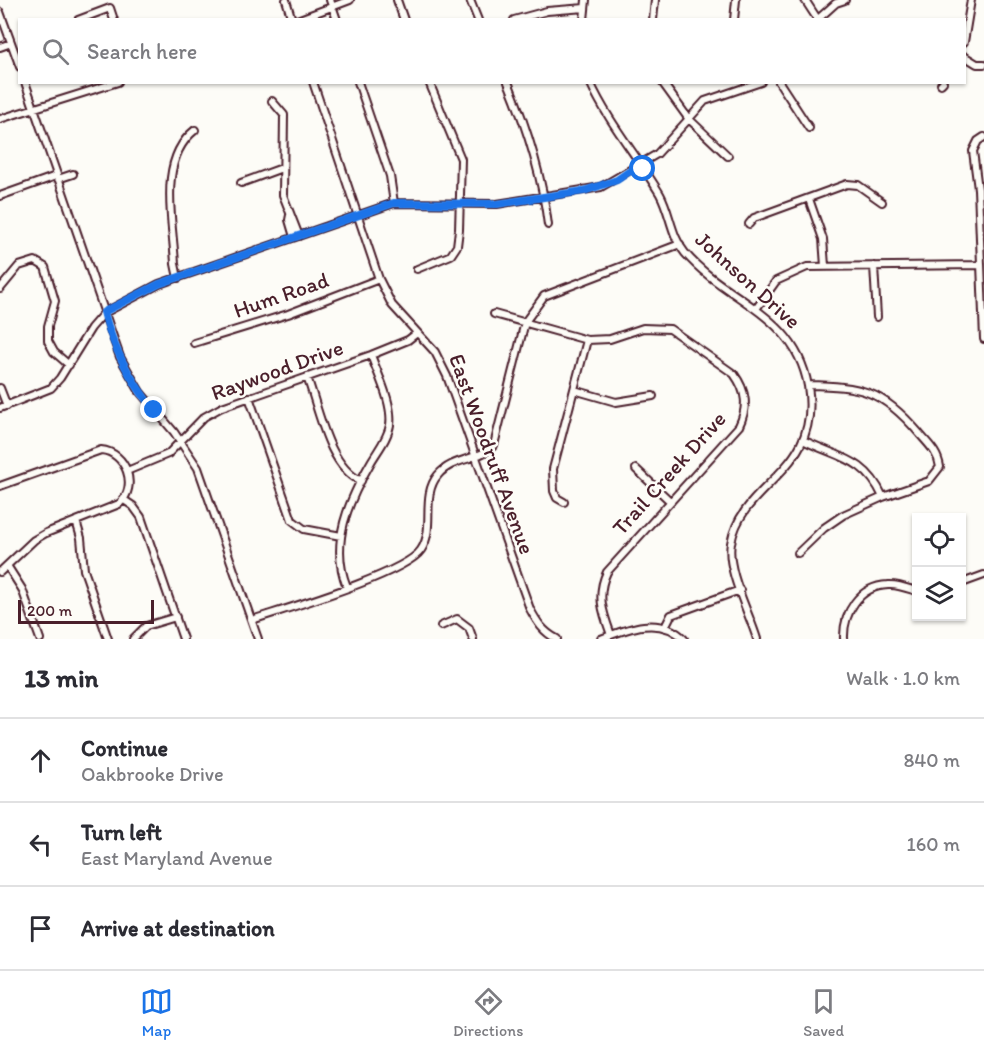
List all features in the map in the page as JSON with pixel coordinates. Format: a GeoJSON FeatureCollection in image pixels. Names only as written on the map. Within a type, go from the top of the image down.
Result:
{"type":"FeatureCollection","features":[{"type":"Feature","properties":{"kind":"street"},"geometry":{"type":"LineString","coordinates":[[286,0],[294,18]]}},
{"type":"Feature","properties":{"kind":"street"},"geometry":{"type":"LineString","coordinates":[[299,18],[331,3],[350,0]]}},
{"type":"Feature","properties":{"kind":"street"},"geometry":{"type":"LineString","coordinates":[[397,0],[403,18]]}},
{"type":"Feature","properties":{"kind":"street"},"geometry":{"type":"LineString","coordinates":[[470,0],[477,18]]}},
{"type":"Feature","properties":{"kind":"street"},"geometry":{"type":"LineString","coordinates":[[584,18],[586,0]]}},
{"type":"Feature","properties":{"kind":"street"},"geometry":{"type":"LineString","coordinates":[[653,18],[655,0]]}},
{"type":"Feature","properties":{"kind":"street"},"geometry":{"type":"LineString","coordinates":[[734,18],[736,0]]}},
{"type":"Feature","properties":{"kind":"street"},"geometry":{"type":"LineString","coordinates":[[805,0],[816,18]]}},
{"type":"Feature","properties":{"kind":"street"},"geometry":{"type":"LineString","coordinates":[[818,18],[836,3],[845,0]]}},
{"type":"Feature","properties":{"kind":"street"},"geometry":{"type":"LineString","coordinates":[[966,30],[971,0]]}},
{"type":"Feature","properties":{"kind":"street"},"geometry":{"type":"LineString","coordinates":[[331,3],[336,18]]}},
{"type":"Feature","properties":{"kind":"street"},"geometry":{"type":"LineString","coordinates":[[521,18],[547,11],[585,8]]}},
{"type":"Feature","properties":{"kind":"street"},"geometry":{"type":"LineString","coordinates":[[84,18],[110,9],[113,18]]}},
{"type":"Feature","properties":{"kind":"street"},"geometry":{"type":"LineString","coordinates":[[0,12],[18,62]]}},
{"type":"Feature","properties":{"kind":"street"},"geometry":{"type":"LineString","coordinates":[[0,47],[11,43]]}},
{"type":"Feature","properties":{"kind":"street"},"geometry":{"type":"LineString","coordinates":[[966,57],[977,64],[984,64]]}},
{"type":"Feature","properties":{"kind":"street"},"geometry":{"type":"LineString","coordinates":[[26,84],[120,357],[130,378],[194,459],[205,484],[258,639]]}},
{"type":"Feature","properties":{"kind":"street"},"geometry":{"type":"LineString","coordinates":[[0,119],[111,84]]}},
{"type":"Feature","properties":{"kind":"street","name":"East Woodruff Avenue"},"geometry":{"type":"LineString","coordinates":[[314,84],[379,279],[392,305],[435,352],[447,375],[530,609],[537,622],[548,634],[557,639]]}},
{"type":"Feature","properties":{"kind":"street"},"geometry":{"type":"LineString","coordinates":[[359,84],[390,177],[394,203]]}},
{"type":"Feature","properties":{"kind":"street"},"geometry":{"type":"LineString","coordinates":[[417,269],[450,255],[457,246],[460,205],[461,159],[430,84]]}},
{"type":"Feature","properties":{"kind":"street"},"geometry":{"type":"LineString","coordinates":[[509,84],[526,127],[545,197],[548,225]]}},
{"type":"Feature","properties":{"kind":"street","name":"Johnson Drive"},"geometry":{"type":"LineString","coordinates":[[591,84],[661,197],[684,252],[756,309],[789,339],[800,358],[810,407],[803,440],[794,457],[745,512],[735,527],[730,544],[740,590],[757,639]]}},
{"type":"Feature","properties":{"kind":"street"},"geometry":{"type":"LineString","coordinates":[[663,84],[688,118],[728,156]]}},
{"type":"Feature","properties":{"kind":"street"},"geometry":{"type":"LineString","coordinates":[[0,388],[4,407],[51,388],[104,312],[178,278],[358,215],[394,203],[497,204],[601,187],[666,146],[705,101],[715,95],[739,91],[756,84]]}},
{"type":"Feature","properties":{"kind":"street"},"geometry":{"type":"LineString","coordinates":[[780,84],[809,128]]}},
{"type":"Feature","properties":{"kind":"street"},"geometry":{"type":"LineString","coordinates":[[272,100],[282,111],[285,120],[283,195],[297,236]]}},
{"type":"Feature","properties":{"kind":"street"},"geometry":{"type":"LineString","coordinates":[[178,278],[175,264],[172,163],[183,141],[195,130]]}},
{"type":"Feature","properties":{"kind":"street"},"geometry":{"type":"LineString","coordinates":[[984,136],[978,141],[973,151],[982,224],[979,265],[984,339]]}},
{"type":"Feature","properties":{"kind":"street"},"geometry":{"type":"LineString","coordinates":[[241,183],[282,168]]}},
{"type":"Feature","properties":{"kind":"street"},"geometry":{"type":"LineString","coordinates":[[0,196],[73,174]]}},
{"type":"Feature","properties":{"kind":"street"},"geometry":{"type":"LineString","coordinates":[[749,224],[754,218],[853,184],[882,202]]}},
{"type":"Feature","properties":{"kind":"street"},"geometry":{"type":"LineString","coordinates":[[809,199],[823,239],[825,266]]}},
{"type":"Feature","properties":{"kind":"street"},"geometry":{"type":"LineString","coordinates":[[252,621],[404,566],[418,553],[425,537],[430,489],[436,477],[456,462],[488,451],[494,444],[525,322],[544,296],[680,244]]}},
{"type":"Feature","properties":{"kind":"street"},"geometry":{"type":"LineString","coordinates":[[0,289],[23,264],[35,261],[45,267],[55,301],[48,326],[48,341],[54,352],[69,365]]}},
{"type":"Feature","properties":{"kind":"street"},"geometry":{"type":"LineString","coordinates":[[756,309],[776,281],[807,267],[979,265]]}},
{"type":"Feature","properties":{"kind":"street"},"geometry":{"type":"LineString","coordinates":[[874,266],[877,317]]}},
{"type":"Feature","properties":{"kind":"street","name":"Hum Road"},"geometry":{"type":"LineString","coordinates":[[194,343],[288,314],[379,279]]}},
{"type":"Feature","properties":{"kind":"street","name":"Trail Creek Drive"},"geometry":{"type":"LineString","coordinates":[[494,314],[587,340],[610,339],[644,328],[670,329],[734,374],[741,384],[746,404],[739,426],[615,560],[602,581],[600,600],[611,635]]}},
{"type":"Feature","properties":{"kind":"street","name":"Raywood Drive"},"geometry":{"type":"LineString","coordinates":[[127,471],[162,458],[182,441],[204,417],[222,407],[371,355],[408,340],[417,333]]}},
{"type":"Feature","properties":{"kind":"street"},"geometry":{"type":"LineString","coordinates":[[564,502],[557,498],[554,491],[553,469],[587,340]]}},
{"type":"Feature","properties":{"kind":"street"},"geometry":{"type":"LineString","coordinates":[[347,587],[339,562],[341,536],[349,504],[388,434],[390,423],[371,355]]}},
{"type":"Feature","properties":{"kind":"street"},"geometry":{"type":"LineString","coordinates":[[307,377],[336,459],[346,473],[361,481]]}},
{"type":"Feature","properties":{"kind":"street"},"geometry":{"type":"LineString","coordinates":[[798,553],[824,528],[843,515],[883,496],[906,490],[934,477],[940,467],[936,452],[903,415],[865,390],[847,386],[807,385]]}},
{"type":"Feature","properties":{"kind":"street"},"geometry":{"type":"LineString","coordinates":[[574,390],[616,402],[653,396]]}},
{"type":"Feature","properties":{"kind":"street"},"geometry":{"type":"LineString","coordinates":[[249,397],[292,520],[304,529],[341,536]]}},
{"type":"Feature","properties":{"kind":"street"},"geometry":{"type":"LineString","coordinates":[[803,440],[861,465],[876,482],[883,496]]}},
{"type":"Feature","properties":{"kind":"street"},"geometry":{"type":"LineString","coordinates":[[0,486],[96,450],[114,454],[127,471],[129,483],[124,500],[114,507],[34,540],[8,567],[0,572]]}},
{"type":"Feature","properties":{"kind":"street"},"geometry":{"type":"LineString","coordinates":[[636,470],[670,501]]}},
{"type":"Feature","properties":{"kind":"street"},"geometry":{"type":"LineString","coordinates":[[124,500],[133,506],[141,517],[183,639]]}},
{"type":"Feature","properties":{"kind":"street"},"geometry":{"type":"LineString","coordinates":[[76,521],[81,538],[84,570],[108,639]]}},
{"type":"Feature","properties":{"kind":"street"},"geometry":{"type":"LineString","coordinates":[[8,567],[22,589],[40,639]]}},
{"type":"Feature","properties":{"kind":"street"},"geometry":{"type":"LineString","coordinates":[[966,582],[984,575]]}},
{"type":"Feature","properties":{"kind":"street"},"geometry":{"type":"LineString","coordinates":[[844,639],[847,614],[866,591],[889,584],[912,590]]}},
{"type":"Feature","properties":{"kind":"street"},"geometry":{"type":"LineString","coordinates":[[665,627],[671,615],[740,590]]}},
{"type":"Feature","properties":{"kind":"street"},"geometry":{"type":"LineString","coordinates":[[134,639],[146,626],[176,617]]}},
{"type":"Feature","properties":{"kind":"street"},"geometry":{"type":"LineString","coordinates":[[441,626],[457,619],[469,628],[473,639]]}},
{"type":"Feature","properties":{"kind":"street"},"geometry":{"type":"LineString","coordinates":[[601,639],[647,625],[665,627],[684,639]]}},
{"type":"Feature","properties":{"kind":"route"},"geometry":{"type":"LineString","coordinates":[[154,410],[130,378],[106,322],[104,312],[130,298],[159,284],[394,203],[497,204],[601,187],[617,180],[640,164],[643,169]]}}]}
